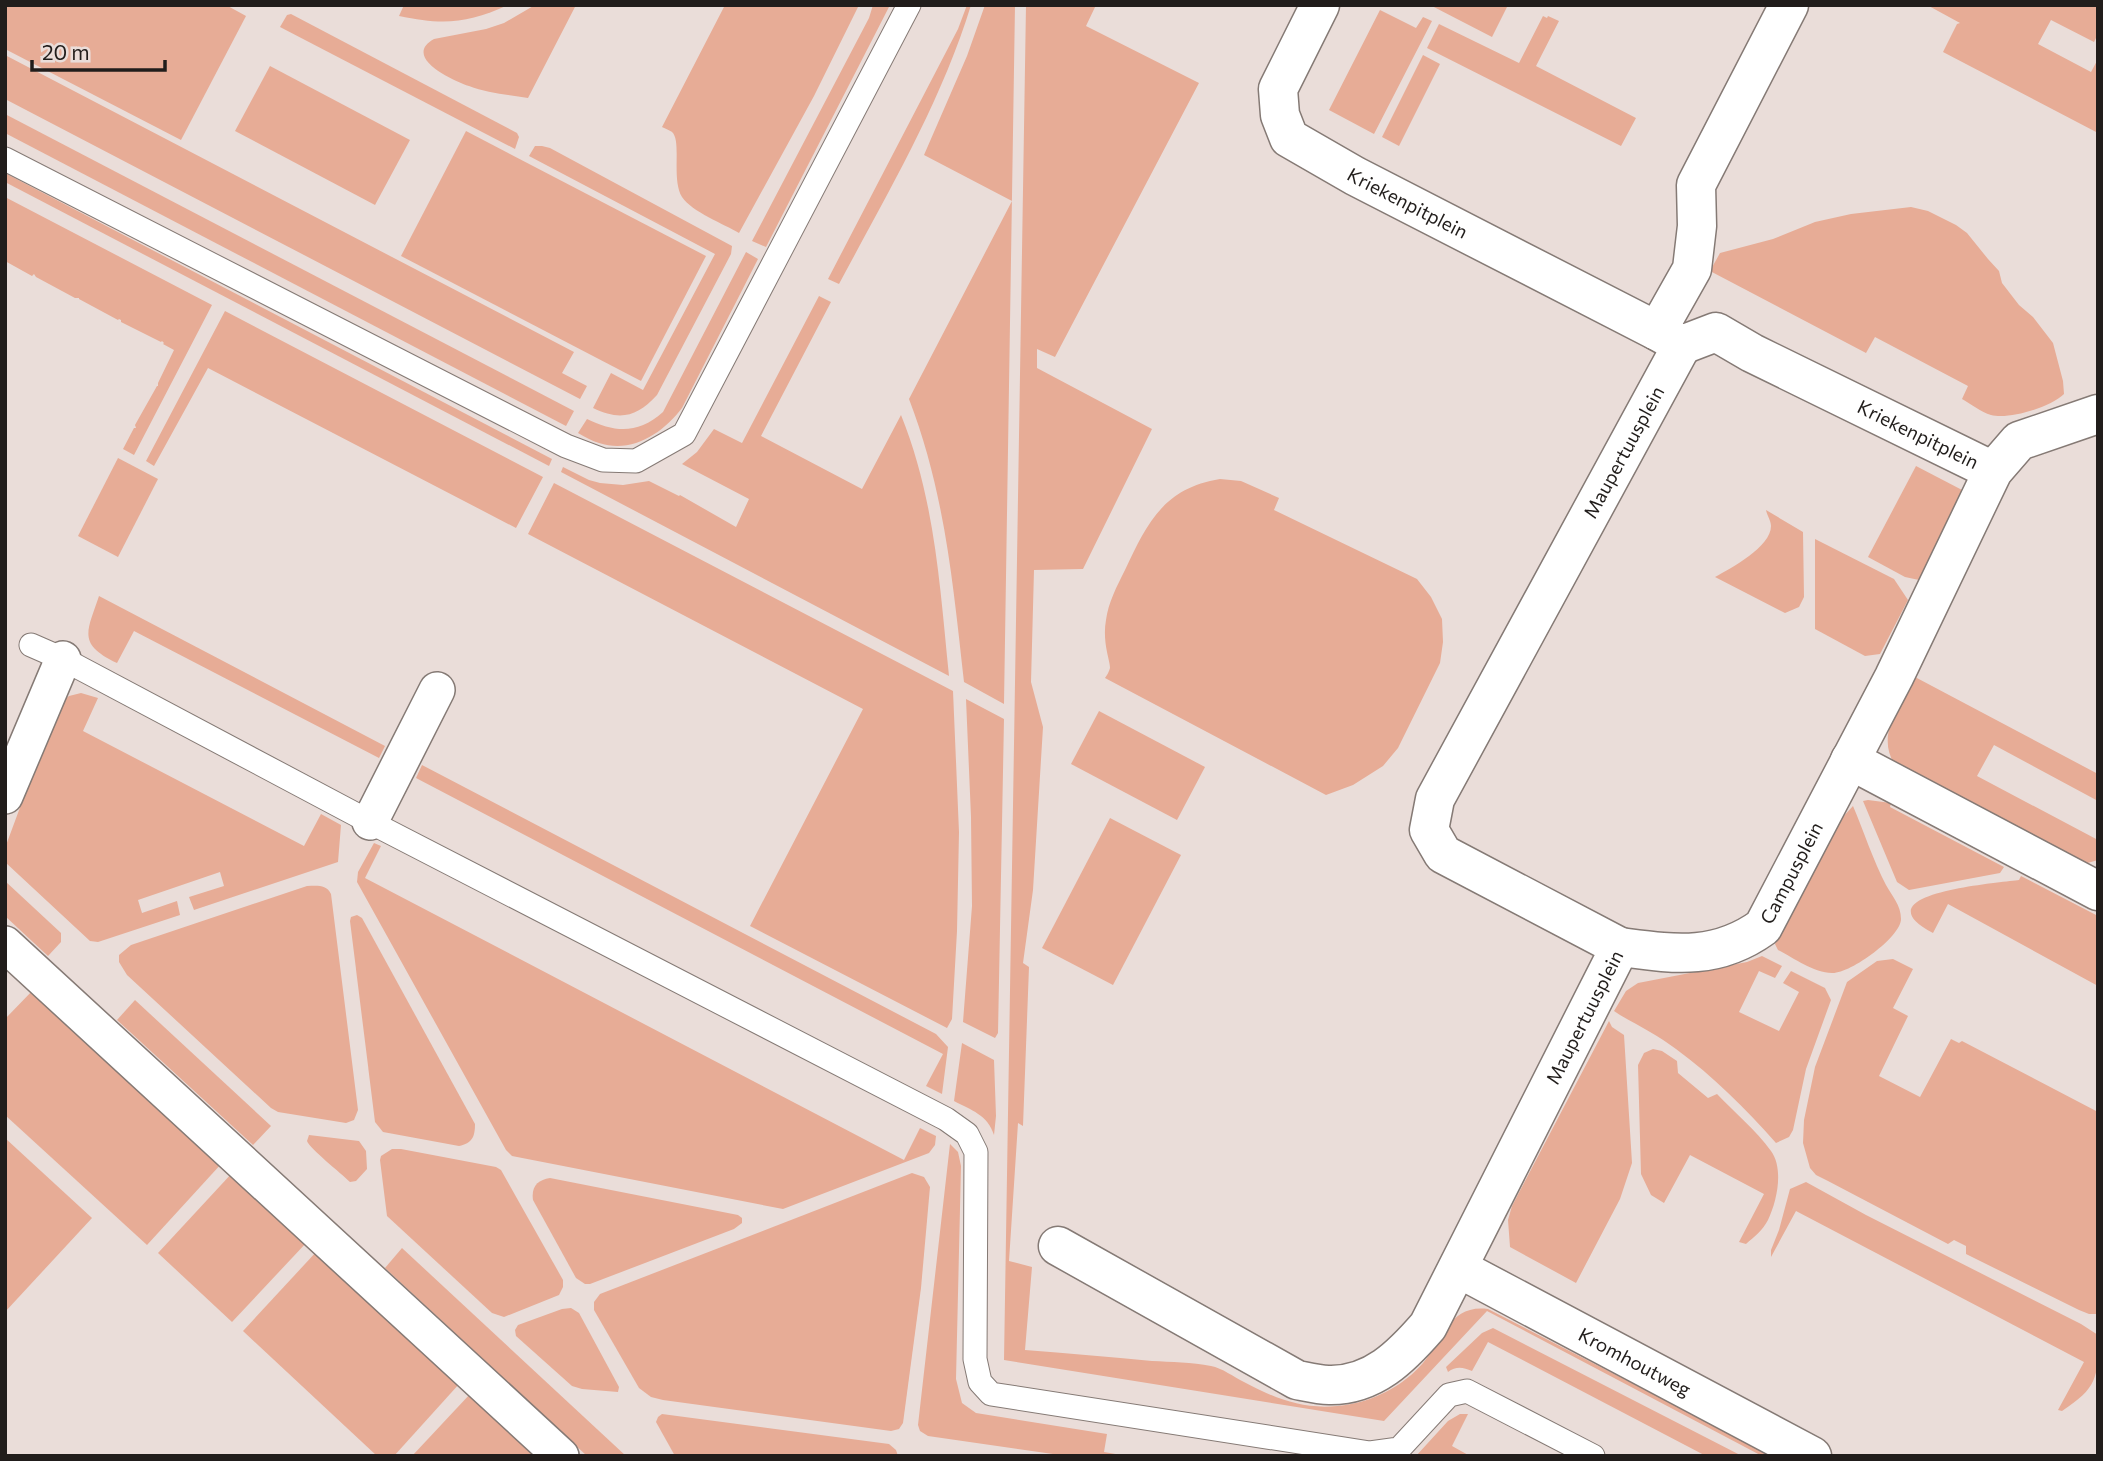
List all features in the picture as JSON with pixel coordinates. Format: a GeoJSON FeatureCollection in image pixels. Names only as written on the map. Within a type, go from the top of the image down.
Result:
{"type":"FeatureCollection","features":[{"type":"Feature","properties":{"kind":"street","name":"Kriekenpitplein"},"geometry":{"type":"LineString","coordinates":[[1320,5],[1278,89],[1280,114],[1289,138],[1355,176],[1669,338],[1716,332],[1752,353],[1993,471]]}},
{"type":"Feature","properties":{"kind":"street"},"geometry":{"type":"LineString","coordinates":[[1669,338],[1692,269],[1697,226],[1696,185],[1789,5]]}},
{"type":"Feature","properties":{"kind":"street","name":"Maupertuusplein"},"geometry":{"type":"LineString","coordinates":[[1058,1246],[1297,1380],[1329,1385],[1351,1383],[1380,1372],[1404,1353],[1428,1326],[1620,947],[1443,854],[1429,830],[1435,799],[1669,338]]}},
{"type":"Feature","properties":{"kind":"street","name":"Campusplein"},"geometry":{"type":"LineString","coordinates":[[1620,947],[1677,954],[1727,947],[1763,927],[1894,677],[1993,471],[2019,440],[2098,414]]}},
{"type":"Feature","properties":{"kind":"street"},"geometry":{"type":"LineString","coordinates":[[5,796],[63,659]]}},
{"type":"Feature","properties":{"kind":"street"},"geometry":{"type":"LineString","coordinates":[[370,822],[437,691]]}},
{"type":"Feature","properties":{"kind":"street"},"geometry":{"type":"LineString","coordinates":[[1850,760],[2098,891]]}},
{"type":"Feature","properties":{"kind":"street"},"geometry":{"type":"LineString","coordinates":[[5,944],[561,1456]]}},
{"type":"Feature","properties":{"kind":"street","name":"Kromhoutweg"},"geometry":{"type":"LineString","coordinates":[[1458,1268],[1812,1456]]}},
{"type":"Feature","properties":{"kind":"lane"},"geometry":{"type":"LineString","coordinates":[[5,159],[566,446],[603,460],[636,461],[684,434],[909,5]]}},
{"type":"Feature","properties":{"kind":"lane"},"geometry":{"type":"LineString","coordinates":[[31,645],[63,659],[370,822],[946,1119],[967,1134],[976,1152],[975,1359],[980,1382],[991,1394],[1370,1453],[1399,1449],[1449,1395],[1467,1391],[1593,1456]]}},
{"type":"Feature","properties":{"kind":"shaded area"},"geometry":{"type":"Polygon","coordinates":[[[5,5],[226,5],[246,16],[181,140],[5,49],[5,5]]]}},
{"type":"Feature","properties":{"kind":"shaded area"},"geometry":{"type":"Polygon","coordinates":[[[404,5],[508,5],[467,19],[428,21],[399,16],[404,5]]]}},
{"type":"Feature","properties":{"kind":"shaded area"},"geometry":{"type":"Polygon","coordinates":[[[535,5],[576,5],[528,98],[469,86],[442,73],[427,60],[424,53],[426,46],[434,39],[504,23],[535,5]]]}},
{"type":"Feature","properties":{"kind":"shaded area"},"geometry":{"type":"Polygon","coordinates":[[[725,5],[859,5],[814,96],[739,233],[700,213],[682,197],[677,181],[675,137],[672,132],[662,127],[725,5]]]}},
{"type":"Feature","properties":{"kind":"shaded area"},"geometry":{"type":"Polygon","coordinates":[[[873,5],[890,5],[766,247],[752,241],[869,18],[873,5]]]}},
{"type":"Feature","properties":{"kind":"shaded area"},"geometry":{"type":"Polygon","coordinates":[[[967,5],[971,5],[959,41],[912,148],[839,284],[828,279],[958,29],[967,5]]]}},
{"type":"Feature","properties":{"kind":"shaded area"},"geometry":{"type":"Polygon","coordinates":[[[985,5],[1015,5],[1012,201],[924,155],[967,56],[985,5]]]}},
{"type":"Feature","properties":{"kind":"shaded area"},"geometry":{"type":"Polygon","coordinates":[[[1026,5],[1096,5],[1086,26],[1199,83],[1055,357],[1037,349],[1037,368],[1152,429],[1083,569],[1034,570],[1031,682],[1043,727],[1033,890],[1023,963],[1029,967],[1023,1126],[1018,1123],[1009,1261],[1032,1267],[1025,1350],[1204,1365],[1295,1403],[1336,1406],[1351,1404],[1390,1390],[1416,1371],[1456,1318],[1475,1309],[1488,1309],[1773,1456],[1762,1456],[1487,1311],[1384,1421],[1004,1360],[1026,5]]]}},
{"type":"Feature","properties":{"kind":"shaded area"},"geometry":{"type":"Polygon","coordinates":[[[1430,5],[1508,5],[1492,37],[1430,5]]]}},
{"type":"Feature","properties":{"kind":"shaded area"},"geometry":{"type":"Polygon","coordinates":[[[1927,5],[2098,5],[2098,34],[2094,42],[2051,20],[2038,44],[2091,72],[2098,59],[2098,133],[1943,52],[1960,23],[1927,5]]]}},
{"type":"Feature","properties":{"kind":"shaded area"},"geometry":{"type":"Polygon","coordinates":[[[1380,10],[1416,28],[1423,17],[1432,21],[1374,134],[1329,110],[1380,10]]]}},
{"type":"Feature","properties":{"kind":"shaded area"},"geometry":{"type":"Polygon","coordinates":[[[291,14],[517,133],[519,137],[515,149],[280,27],[287,15],[291,14]]]}},
{"type":"Feature","properties":{"kind":"shaded area"},"geometry":{"type":"Polygon","coordinates":[[[1543,16],[1559,21],[1536,66],[1636,118],[1621,146],[1427,48],[1439,24],[1519,63],[1543,16]]]}},
{"type":"Feature","properties":{"kind":"shaded area"},"geometry":{"type":"Polygon","coordinates":[[[5,55],[574,352],[562,373],[587,386],[580,399],[5,99],[5,55]]]}},
{"type":"Feature","properties":{"kind":"shaded area"},"geometry":{"type":"Polygon","coordinates":[[[1423,55],[1440,64],[1399,146],[1382,137],[1423,55]]]}},
{"type":"Feature","properties":{"kind":"shaded area"},"geometry":{"type":"Polygon","coordinates":[[[270,66],[410,140],[375,205],[235,131],[270,66]]]}},
{"type":"Feature","properties":{"kind":"shaded area"},"geometry":{"type":"Polygon","coordinates":[[[5,114],[574,411],[566,426],[5,133],[5,114]]]}},
{"type":"Feature","properties":{"kind":"shaded area"},"geometry":{"type":"Polygon","coordinates":[[[466,131],[706,256],[641,381],[401,256],[466,131]]]}},
{"type":"Feature","properties":{"kind":"shaded area"},"geometry":{"type":"Polygon","coordinates":[[[535,146],[550,148],[732,246],[731,254],[657,395],[642,408],[628,415],[612,415],[593,408],[611,373],[643,390],[715,254],[529,156],[535,146]]]}},
{"type":"Feature","properties":{"kind":"shaded area"},"geometry":{"type":"Polygon","coordinates":[[[5,173],[552,459],[549,466],[5,182],[5,173]]]}},
{"type":"Feature","properties":{"kind":"shaded area"},"geometry":{"type":"Polygon","coordinates":[[[5,197],[212,305],[134,455],[123,449],[158,386],[174,350],[162,341],[5,261],[5,197]]]}},
{"type":"Feature","properties":{"kind":"shaded area"},"geometry":{"type":"Polygon","coordinates":[[[1012,201],[1004,704],[964,682],[946,539],[931,469],[909,399],[1012,201]]]}},
{"type":"Feature","properties":{"kind":"shaded area"},"geometry":{"type":"Polygon","coordinates":[[[1911,207],[1928,211],[1967,233],[1999,271],[2002,283],[2053,343],[2063,381],[2064,394],[2058,399],[2029,411],[2008,416],[1991,415],[1962,399],[1968,386],[1875,337],[1866,353],[1710,271],[1720,253],[1773,239],[1815,222],[1851,214],[1911,207]]]}},
{"type":"Feature","properties":{"kind":"shaded area"},"geometry":{"type":"Polygon","coordinates":[[[746,252],[758,259],[682,408],[666,426],[646,439],[623,446],[599,443],[578,433],[587,419],[608,427],[626,429],[645,424],[663,412],[746,252]]]}},
{"type":"Feature","properties":{"kind":"shaded area"},"geometry":{"type":"Polygon","coordinates":[[[819,296],[831,302],[761,436],[862,489],[901,415],[922,479],[929,511],[939,576],[949,676],[561,472],[563,467],[600,483],[623,485],[649,481],[680,495],[736,527],[749,499],[682,464],[697,452],[714,429],[742,443],[819,296]]]}},
{"type":"Feature","properties":{"kind":"shaded area"},"geometry":{"type":"Polygon","coordinates":[[[225,311],[543,477],[516,528],[208,368],[154,466],[146,461],[225,311]]]}},
{"type":"Feature","properties":{"kind":"shaded area"},"geometry":{"type":"Polygon","coordinates":[[[118,458],[158,479],[118,557],[78,536],[118,458]]]}},
{"type":"Feature","properties":{"kind":"shaded area"},"geometry":{"type":"Polygon","coordinates":[[[1916,466],[1964,491],[1919,580],[1905,577],[1868,557],[1916,466]]]}},
{"type":"Feature","properties":{"kind":"shaded area"},"geometry":{"type":"Polygon","coordinates":[[[1220,479],[1241,481],[1279,498],[1274,510],[1417,579],[1431,597],[1442,619],[1440,663],[1398,748],[1383,766],[1353,785],[1326,795],[1105,678],[1110,668],[1105,632],[1109,607],[1141,537],[1171,499],[1185,490],[1220,479]]]}},
{"type":"Feature","properties":{"kind":"shaded area"},"geometry":{"type":"Polygon","coordinates":[[[554,483],[953,691],[959,832],[952,1019],[947,1028],[750,926],[863,709],[528,534],[554,483]]]}},
{"type":"Feature","properties":{"kind":"shaded area"},"geometry":{"type":"Polygon","coordinates":[[[1766,510],[1803,532],[1804,597],[1799,607],[1785,613],[1715,577],[1749,556],[1764,542],[1771,526],[1766,510]]]}},
{"type":"Feature","properties":{"kind":"shaded area"},"geometry":{"type":"Polygon","coordinates":[[[1815,539],[1894,579],[1908,600],[1880,654],[1865,656],[1815,629],[1815,539]]]}},
{"type":"Feature","properties":{"kind":"shaded area"},"geometry":{"type":"Polygon","coordinates":[[[99,596],[385,746],[379,758],[134,631],[117,663],[104,656],[96,650],[88,636],[99,596]]]}},
{"type":"Feature","properties":{"kind":"shaded area"},"geometry":{"type":"Polygon","coordinates":[[[1915,677],[2098,774],[2098,801],[1994,745],[1977,776],[2098,840],[2098,860],[2084,864],[1895,765],[1888,742],[1889,731],[1897,709],[1915,677]]]}},
{"type":"Feature","properties":{"kind":"shaded area"},"geometry":{"type":"Polygon","coordinates":[[[81,693],[98,698],[83,731],[304,846],[321,814],[341,825],[338,862],[194,910],[189,897],[224,886],[220,872],[138,900],[142,913],[177,901],[180,915],[98,942],[90,941],[5,862],[5,848],[58,705],[69,696],[81,693]]]}},
{"type":"Feature","properties":{"kind":"shaded area"},"geometry":{"type":"Polygon","coordinates":[[[966,699],[1004,719],[998,1033],[995,1038],[963,1022],[972,906],[966,699]]]}},
{"type":"Feature","properties":{"kind":"shaded area"},"geometry":{"type":"Polygon","coordinates":[[[1099,711],[1205,767],[1177,820],[1071,764],[1099,711]]]}},
{"type":"Feature","properties":{"kind":"shaded area"},"geometry":{"type":"Polygon","coordinates":[[[422,765],[936,1034],[948,1047],[942,1094],[926,1086],[943,1054],[416,778],[422,765]]]}},
{"type":"Feature","properties":{"kind":"shaded area"},"geometry":{"type":"Polygon","coordinates":[[[1863,801],[1891,803],[1890,807],[2004,867],[2000,873],[1909,890],[1897,882],[1863,801]]]}},
{"type":"Feature","properties":{"kind":"shaded area"},"geometry":{"type":"Polygon","coordinates":[[[1853,806],[1881,875],[1898,905],[1901,919],[1893,935],[1862,961],[1840,972],[1825,972],[1811,968],[1778,950],[1775,944],[1840,820],[1853,806]]]}},
{"type":"Feature","properties":{"kind":"shaded area"},"geometry":{"type":"Polygon","coordinates":[[[1110,818],[1181,855],[1113,985],[1042,948],[1110,818]]]}},
{"type":"Feature","properties":{"kind":"shaded area"},"geometry":{"type":"Polygon","coordinates":[[[374,843],[381,846],[365,878],[904,1160],[920,1128],[936,1136],[935,1145],[929,1153],[783,1209],[512,1156],[506,1150],[357,882],[358,872],[374,843]]]}},
{"type":"Feature","properties":{"kind":"shaded area"},"geometry":{"type":"Polygon","coordinates":[[[2021,876],[2098,916],[2098,986],[1948,904],[1933,933],[1914,919],[1912,908],[1922,899],[1963,888],[2019,880],[2021,876]]]}},
{"type":"Feature","properties":{"kind":"shaded area"},"geometry":{"type":"Polygon","coordinates":[[[5,881],[61,933],[61,942],[48,956],[5,916],[5,881]]]}},
{"type":"Feature","properties":{"kind":"shaded area"},"geometry":{"type":"Polygon","coordinates":[[[307,886],[324,887],[331,894],[358,1110],[354,1120],[346,1123],[278,1112],[271,1108],[127,975],[119,962],[119,955],[131,945],[307,886]]]}},
{"type":"Feature","properties":{"kind":"shaded area"},"geometry":{"type":"Polygon","coordinates":[[[357,915],[362,918],[475,1124],[473,1136],[467,1143],[459,1146],[383,1132],[375,1122],[350,921],[351,917],[357,915]]]}},
{"type":"Feature","properties":{"kind":"shaded area"},"geometry":{"type":"Polygon","coordinates":[[[1762,956],[1782,966],[1775,978],[1759,971],[1739,1012],[1779,1031],[1799,992],[1783,983],[1791,971],[1825,988],[1831,1000],[1806,1069],[1793,1130],[1789,1137],[1776,1143],[1729,1093],[1690,1059],[1614,1011],[1626,991],[1638,983],[1747,962],[1762,956]]]}},
{"type":"Feature","properties":{"kind":"shaded area"},"geometry":{"type":"Polygon","coordinates":[[[1893,959],[1913,969],[1893,1008],[1908,1016],[1879,1076],[1920,1097],[1951,1039],[1959,1043],[1962,1041],[2098,1112],[2098,1314],[2079,1310],[1966,1254],[1966,1246],[1954,1240],[1948,1244],[1816,1175],[1810,1168],[1803,1143],[1804,1120],[1815,1067],[1847,982],[1877,961],[1893,959]]]}},
{"type":"Feature","properties":{"kind":"shaded area"},"geometry":{"type":"Polygon","coordinates":[[[35,988],[222,1163],[147,1245],[5,1115],[5,1019],[35,988]]]}},
{"type":"Feature","properties":{"kind":"shaded area"},"geometry":{"type":"Polygon","coordinates":[[[135,1000],[271,1126],[253,1145],[117,1020],[135,1000]]]}},
{"type":"Feature","properties":{"kind":"shaded area"},"geometry":{"type":"Polygon","coordinates":[[[1609,1021],[1612,1027],[1624,1035],[1632,1163],[1620,1199],[1576,1283],[1510,1247],[1508,1220],[1512,1206],[1609,1021]]]}},
{"type":"Feature","properties":{"kind":"shaded area"},"geometry":{"type":"Polygon","coordinates":[[[962,1043],[994,1060],[994,1135],[983,1118],[954,1101],[962,1043]]]}},
{"type":"Feature","properties":{"kind":"shaded area"},"geometry":{"type":"Polygon","coordinates":[[[1653,1049],[1662,1051],[1677,1061],[1678,1073],[1708,1098],[1717,1094],[1759,1136],[1775,1158],[1778,1185],[1771,1212],[1764,1227],[1746,1244],[1739,1242],[1764,1194],[1690,1155],[1664,1203],[1651,1195],[1641,1174],[1638,1065],[1644,1053],[1653,1049]]]}},
{"type":"Feature","properties":{"kind":"shaded area"},"geometry":{"type":"Polygon","coordinates":[[[309,1135],[359,1141],[366,1151],[367,1169],[356,1181],[350,1182],[309,1145],[309,1135]]]}},
{"type":"Feature","properties":{"kind":"shaded area"},"geometry":{"type":"Polygon","coordinates":[[[5,1138],[92,1218],[5,1312],[5,1138]]]}},
{"type":"Feature","properties":{"kind":"shaded area"},"geometry":{"type":"Polygon","coordinates":[[[950,1144],[958,1152],[961,1166],[956,1379],[962,1403],[976,1413],[1107,1434],[1104,1452],[1127,1456],[1067,1456],[928,1436],[920,1431],[918,1425],[950,1144]]]}},
{"type":"Feature","properties":{"kind":"shaded area"},"geometry":{"type":"Polygon","coordinates":[[[392,1149],[501,1170],[563,1280],[559,1295],[504,1317],[492,1313],[387,1216],[380,1160],[381,1156],[392,1149]]]}},
{"type":"Feature","properties":{"kind":"shaded area"},"geometry":{"type":"Polygon","coordinates":[[[233,1172],[307,1242],[232,1322],[158,1253],[233,1172]]]}},
{"type":"Feature","properties":{"kind":"shaded area"},"geometry":{"type":"Polygon","coordinates":[[[912,1173],[924,1177],[930,1187],[921,1288],[903,1423],[899,1429],[891,1431],[663,1400],[651,1397],[639,1388],[594,1310],[594,1302],[600,1294],[912,1173]]]}},
{"type":"Feature","properties":{"kind":"shaded area"},"geometry":{"type":"Polygon","coordinates":[[[550,1178],[738,1215],[742,1218],[742,1223],[734,1229],[585,1284],[576,1278],[533,1200],[536,1184],[550,1178]]]}},
{"type":"Feature","properties":{"kind":"shaded area"},"geometry":{"type":"Polygon","coordinates":[[[1806,1182],[2098,1335],[2098,1361],[2090,1387],[2074,1403],[2062,1411],[2058,1410],[2084,1362],[1796,1211],[1771,1257],[1790,1189],[1806,1182]]]}},
{"type":"Feature","properties":{"kind":"shaded area"},"geometry":{"type":"Polygon","coordinates":[[[402,1248],[626,1456],[587,1456],[385,1268],[402,1248]]]}},
{"type":"Feature","properties":{"kind":"shaded area"},"geometry":{"type":"Polygon","coordinates":[[[317,1251],[460,1383],[394,1456],[377,1456],[243,1331],[317,1251]]]}},
{"type":"Feature","properties":{"kind":"shaded area"},"geometry":{"type":"Polygon","coordinates":[[[571,1308],[579,1313],[619,1387],[618,1392],[572,1386],[516,1336],[518,1325],[571,1308]]]}},
{"type":"Feature","properties":{"kind":"shaded area"},"geometry":{"type":"Polygon","coordinates":[[[1493,1328],[1742,1456],[1706,1456],[1488,1342],[1472,1371],[1460,1368],[1448,1372],[1446,1367],[1482,1333],[1493,1328]]]}},
{"type":"Feature","properties":{"kind":"shaded area"},"geometry":{"type":"Polygon","coordinates":[[[471,1393],[539,1456],[412,1456],[471,1393]]]}},
{"type":"Feature","properties":{"kind":"shaded area"},"geometry":{"type":"Polygon","coordinates":[[[662,1414],[889,1444],[898,1456],[675,1456],[656,1422],[662,1414]]]}},
{"type":"Feature","properties":{"kind":"shaded area"},"geometry":{"type":"Polygon","coordinates":[[[1460,1414],[1468,1414],[1452,1446],[1470,1456],[1416,1456],[1448,1421],[1460,1414]]]}}]}
